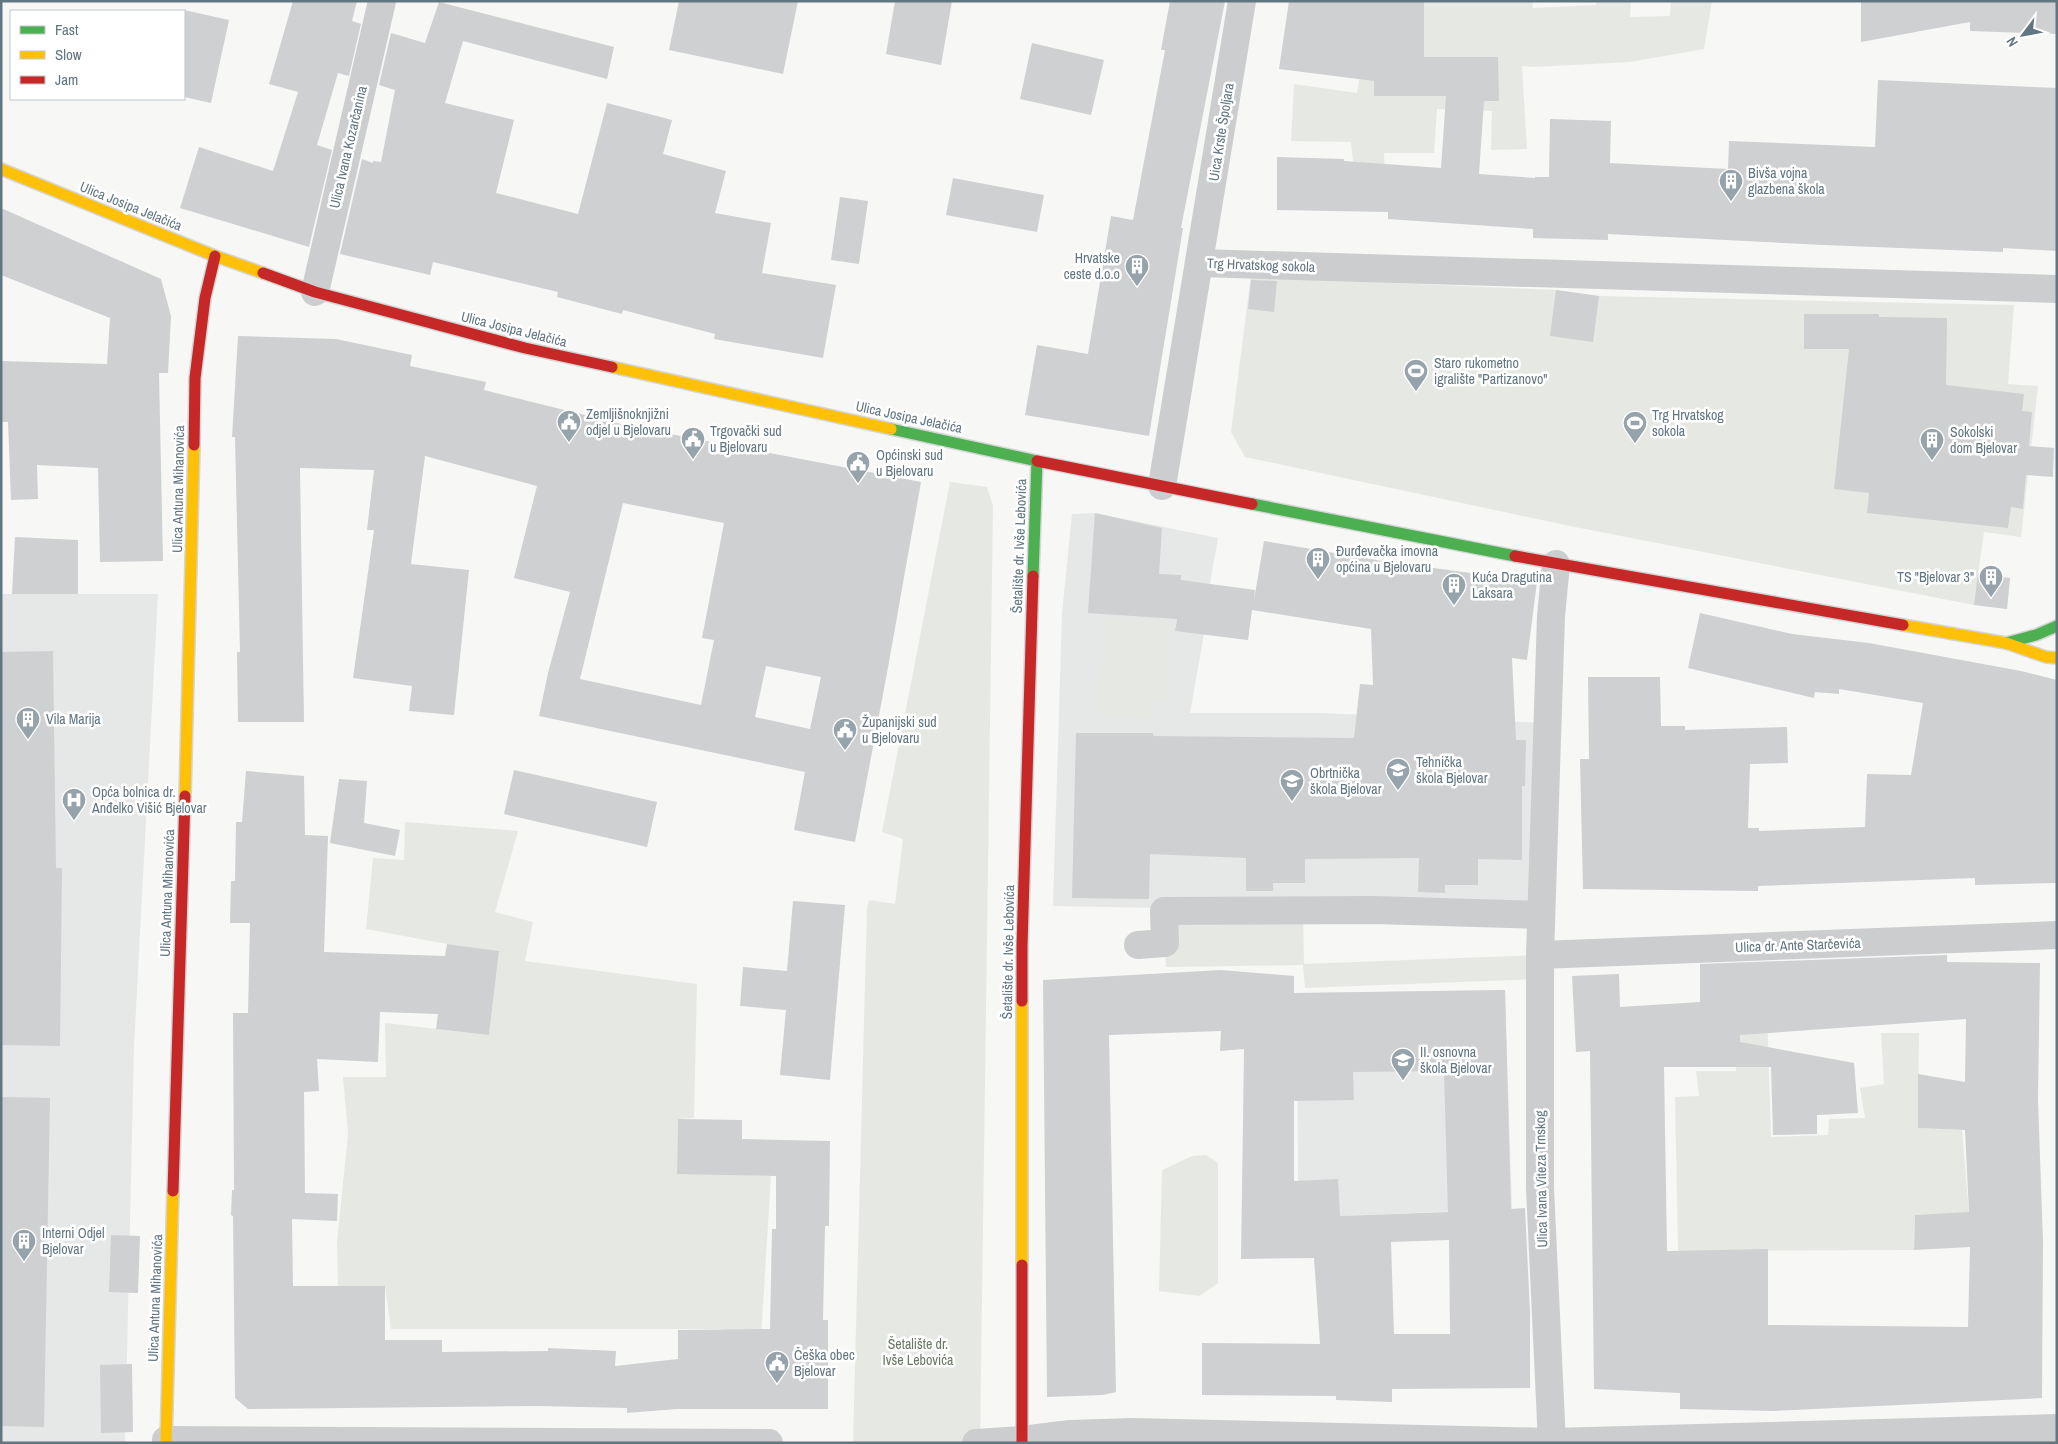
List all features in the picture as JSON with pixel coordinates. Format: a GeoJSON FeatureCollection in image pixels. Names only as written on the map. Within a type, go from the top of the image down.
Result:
{"type":"FeatureCollection","features":[{"type":"Feature","properties":{"kind":"main road","name":"Ulica Josipa Jelačića"},"geometry":{"type":"LineString","coordinates":[[1,169],[215,256],[315,292],[525,348],[1037,461]]}},
{"type":"Feature","properties":{"kind":"main road","name":"Ulica Antuna Mihanovića"},"geometry":{"type":"LineString","coordinates":[[166,1442],[189,659],[195,378],[205,298],[215,256]]}},
{"type":"Feature","properties":{"kind":"main road"},"geometry":{"type":"LineString","coordinates":[[1037,461],[1556,564],[2006,643],[2046,657],[2057,658]]}},
{"type":"Feature","properties":{"kind":"main road","name":"Šetalište dr. Ivše Lebovića"},"geometry":{"type":"LineString","coordinates":[[1022,1442],[1023,906],[1037,461]]}},
{"type":"Feature","properties":{"kind":"main road"},"geometry":{"type":"LineString","coordinates":[[2006,643],[2036,635],[2057,626]]}},
{"type":"Feature","properties":{"kind":"street","name":"Ulica Ivana Kozarčanina"},"geometry":{"type":"LineString","coordinates":[[315,292],[382,1]]}},
{"type":"Feature","properties":{"kind":"street","name":"Uica Krste Špoljara"},"geometry":{"type":"LineString","coordinates":[[1200,263],[1242,1]]}},
{"type":"Feature","properties":{"kind":"street","name":"Trg Hrvatskog sokola"},"geometry":{"type":"LineString","coordinates":[[1162,486],[1200,263],[2057,289]]}},
{"type":"Feature","properties":{"kind":"street","name":"Ulica Ivana Viteza Trnskog"},"geometry":{"type":"LineString","coordinates":[[1552,1442],[1540,1188],[1540,936],[1551,616],[1556,564]]}},
{"type":"Feature","properties":{"kind":"street","name":"Ulica dr. Ante Starčevića"},"geometry":{"type":"LineString","coordinates":[[1138,945],[1165,943],[1164,911],[1374,910],[1540,936],[2057,935]]}},
{"type":"Feature","properties":{"kind":"street"},"geometry":{"type":"LineString","coordinates":[[976,1443],[1022,1442],[1070,1434],[1132,1432],[1552,1442],[2057,1428]]}},
{"type":"Feature","properties":{"kind":"street"},"geometry":{"type":"LineString","coordinates":[[166,1442],[769,1443]]}},
{"type":"Feature","properties":{"kind":"shaded area"},"geometry":{"type":"Polygon","coordinates":[[[1095,513],[1218,538],[1208,595],[1180,592],[1175,631],[1204,634],[1190,713],[1322,713],[1547,723],[1541,915],[1053,906],[1062,613],[1072,514],[1095,513]]]}},
{"type":"Feature","properties":{"kind":"shaded area","name":"Opća bolnica dr. Anđelko Višić Bjelovar"},"geometry":{"type":"Polygon","coordinates":[[[1,594],[158,594],[134,1047],[125,1443],[1,1443],[1,594]]]}},
{"type":"Feature","properties":{"kind":"shaded area","name":"II. osnovna škola Bjelovar"},"geometry":{"type":"Polygon","coordinates":[[[1505,990],[1512,1209],[1340,1216],[1298,1181],[1297,993],[1505,990]]]}},
{"type":"Feature","properties":{"kind":"green space"},"geometry":{"type":"Polygon","coordinates":[[[1372,1],[1532,1],[1533,8],[1596,5],[1596,1],[1631,1],[1630,17],[1670,16],[1671,1],[1712,1],[1704,49],[1630,62],[1522,66],[1527,149],[1491,150],[1492,111],[1437,109],[1434,153],[1384,153],[1385,183],[1355,179],[1351,142],[1291,141],[1294,84],[1357,93],[1372,1]]]}},
{"type":"Feature","properties":{"kind":"green space","name":"Trg Hrvatskog sokola"},"geometry":{"type":"Polygon","coordinates":[[[1251,275],[1278,278],[1556,290],[1599,296],[2014,305],[2008,384],[2038,386],[2021,537],[1984,532],[1978,574],[2010,578],[2007,609],[1974,605],[1570,526],[1245,457],[1231,432],[1251,275]]]}},
{"type":"Feature","properties":{"kind":"green space","name":"Šetalište dr. Ivše Lebovića"},"geometry":{"type":"Polygon","coordinates":[[[950,482],[987,487],[993,506],[980,1443],[853,1443],[867,908],[869,900],[895,904],[903,839],[882,832],[950,482]]]}},
{"type":"Feature","properties":{"kind":"green space"},"geometry":{"type":"Polygon","coordinates":[[[1104,618],[1171,622],[1166,701],[1155,701],[1154,718],[1099,715],[1104,618]]]}},
{"type":"Feature","properties":{"kind":"green space"},"geometry":{"type":"Polygon","coordinates":[[[405,822],[518,831],[495,912],[533,922],[525,961],[697,984],[694,1118],[678,1119],[677,1173],[771,1176],[761,1337],[722,1329],[391,1329],[385,1286],[338,1286],[337,1242],[348,1134],[343,1077],[386,1077],[385,1023],[489,1035],[499,951],[447,944],[366,929],[373,858],[404,860],[405,822]]]}},
{"type":"Feature","properties":{"kind":"green space"},"geometry":{"type":"Polygon","coordinates":[[[1303,910],[1304,964],[1540,955],[1540,979],[1305,988],[1303,965],[1166,967],[1164,911],[1303,910]]]}},
{"type":"Feature","properties":{"kind":"green space"},"geometry":{"type":"Polygon","coordinates":[[[1767,1009],[1771,1137],[1828,1135],[1829,1119],[1865,1118],[1860,1088],[1884,1084],[1881,1033],[1919,1033],[1918,1128],[1962,1130],[1969,1213],[1915,1215],[1914,1250],[1678,1251],[1675,1097],[1699,1096],[1696,1071],[1736,1071],[1738,1012],[1767,1009]]]}},
{"type":"Feature","properties":{"kind":"green space"},"geometry":{"type":"Polygon","coordinates":[[[1206,1155],[1218,1163],[1218,1283],[1199,1296],[1159,1291],[1162,1170],[1192,1156],[1206,1155]]]}},
{"type":"Feature","properties":{"kind":"building"},"geometry":{"type":"Polygon","coordinates":[[[293,1],[357,1],[352,21],[361,24],[349,76],[338,73],[317,145],[332,150],[309,247],[180,208],[199,147],[273,171],[298,92],[269,84],[293,1]]]}},
{"type":"Feature","properties":{"kind":"building"},"geometry":{"type":"Polygon","coordinates":[[[679,1],[798,1],[783,74],[669,50],[679,1]]]}},
{"type":"Feature","properties":{"kind":"building"},"geometry":{"type":"Polygon","coordinates":[[[895,1],[952,1],[941,65],[886,54],[895,1]]]}},
{"type":"Feature","properties":{"kind":"building","name":"Hrvatske ceste d.o.o"},"geometry":{"type":"Polygon","coordinates":[[[1170,1],[1225,1],[1181,228],[1183,228],[1149,436],[1025,415],[1037,345],[1088,354],[1111,216],[1133,220],[1165,50],[1161,50],[1170,1]]]}},
{"type":"Feature","properties":{"kind":"building"},"geometry":{"type":"Polygon","coordinates":[[[1289,1],[1424,1],[1424,57],[1498,57],[1499,101],[1484,101],[1479,174],[1535,178],[1549,177],[1550,119],[1611,121],[1610,163],[1728,169],[1729,141],[1875,147],[1878,80],[2057,88],[2057,251],[2003,248],[2003,252],[1608,234],[1608,240],[1533,238],[1533,229],[1388,219],[1388,212],[1277,210],[1277,157],[1344,159],[1344,161],[1441,168],[1446,96],[1374,96],[1374,81],[1279,69],[1289,1]]]}},
{"type":"Feature","properties":{"kind":"building"},"geometry":{"type":"Polygon","coordinates":[[[1861,1],[2057,1],[2057,34],[1970,31],[1970,22],[1861,42],[1861,1]]]}},
{"type":"Feature","properties":{"kind":"building"},"geometry":{"type":"Polygon","coordinates":[[[439,2],[614,47],[607,79],[463,41],[445,103],[514,120],[496,193],[578,214],[607,103],[672,120],[663,154],[726,171],[715,213],[771,223],[762,273],[836,285],[823,358],[714,339],[715,334],[623,310],[622,314],[557,297],[558,292],[433,262],[430,275],[340,254],[362,159],[373,163],[373,161],[381,162],[395,90],[379,85],[391,33],[425,43],[439,2]]]}},
{"type":"Feature","properties":{"kind":"building"},"geometry":{"type":"Polygon","coordinates":[[[185,10],[229,20],[211,103],[185,97],[185,10]]]}},
{"type":"Feature","properties":{"kind":"building"},"geometry":{"type":"Polygon","coordinates":[[[1032,43],[1104,60],[1091,115],[1020,99],[1032,43]]]}},
{"type":"Feature","properties":{"kind":"building"},"geometry":{"type":"Polygon","coordinates":[[[953,178],[1044,195],[1037,232],[946,215],[953,178]]]}},
{"type":"Feature","properties":{"kind":"building"},"geometry":{"type":"Polygon","coordinates":[[[840,197],[868,201],[859,264],[831,260],[840,197]]]}},
{"type":"Feature","properties":{"kind":"building"},"geometry":{"type":"Polygon","coordinates":[[[1,208],[161,279],[171,316],[168,373],[159,373],[163,561],[100,562],[98,468],[37,465],[38,499],[11,500],[8,422],[1,422],[1,361],[107,364],[110,318],[1,275],[1,208]]]}},
{"type":"Feature","properties":{"kind":"building"},"geometry":{"type":"Polygon","coordinates":[[[1251,280],[1277,281],[1274,312],[1248,309],[1251,280]]]}},
{"type":"Feature","properties":{"kind":"building"},"geometry":{"type":"Polygon","coordinates":[[[1556,290],[1599,296],[1593,342],[1550,336],[1556,290]]]}},
{"type":"Feature","properties":{"kind":"building","name":"Sokolski dom Bjelovar"},"geometry":{"type":"Polygon","coordinates":[[[1804,314],[1879,314],[1879,317],[1947,318],[1946,385],[2024,394],[2022,411],[2032,412],[2029,446],[2054,448],[2053,477],[2026,475],[2023,509],[2011,507],[2008,528],[1867,513],[1869,493],[1834,489],[1849,349],[1804,349],[1804,314]]]}},
{"type":"Feature","properties":{"kind":"building"},"geometry":{"type":"Polygon","coordinates":[[[238,336],[336,339],[412,355],[410,366],[486,382],[484,390],[629,426],[921,482],[855,842],[794,830],[805,772],[539,716],[548,673],[570,592],[514,578],[537,486],[425,456],[411,564],[469,570],[454,715],[409,711],[412,686],[353,678],[374,530],[367,530],[374,470],[300,468],[304,722],[238,722],[237,652],[240,652],[235,437],[232,437],[238,336]],[[623,503],[580,679],[701,705],[714,640],[702,638],[724,523],[623,503]],[[766,666],[755,717],[810,729],[821,677],[766,666]]]}},
{"type":"Feature","properties":{"kind":"building"},"geometry":{"type":"Polygon","coordinates":[[[1095,513],[1162,528],[1159,574],[1181,575],[1181,580],[1255,590],[1254,600],[1264,541],[1382,561],[1537,582],[1527,660],[1512,658],[1516,740],[1526,740],[1525,786],[1522,786],[1522,860],[1478,859],[1478,885],[1445,885],[1445,893],[1418,892],[1419,858],[1305,859],[1305,883],[1273,883],[1273,891],[1246,891],[1246,858],[1150,854],[1149,899],[1072,898],[1076,733],[1153,733],[1153,736],[1354,738],[1360,684],[1373,685],[1371,629],[1252,610],[1248,640],[1175,631],[1177,619],[1088,613],[1095,513]]]}},
{"type":"Feature","properties":{"kind":"building"},"geometry":{"type":"Polygon","coordinates":[[[15,537],[78,540],[78,594],[12,594],[15,537]]]}},
{"type":"Feature","properties":{"kind":"building","name":"TS \"Bjelovar 3\""},"geometry":{"type":"Polygon","coordinates":[[[1978,574],[2010,578],[2007,609],[1974,605],[1978,574]]]}},
{"type":"Feature","properties":{"kind":"building"},"geometry":{"type":"Polygon","coordinates":[[[1700,613],[1792,634],[1869,643],[2021,671],[2057,680],[2057,883],[1975,885],[1975,878],[1758,886],[1758,891],[1583,889],[1580,759],[1589,759],[1588,677],[1660,677],[1661,726],[1685,726],[1685,730],[1787,727],[1788,763],[1750,764],[1748,828],[1759,828],[1759,831],[1865,827],[1867,774],[1911,775],[1923,703],[1839,689],[1839,694],[1815,692],[1814,698],[1688,668],[1700,613]]]}},
{"type":"Feature","properties":{"kind":"building"},"geometry":{"type":"Polygon","coordinates":[[[53,651],[56,868],[62,868],[60,1046],[1,1045],[1,652],[53,651]]]}},
{"type":"Feature","properties":{"kind":"building"},"geometry":{"type":"Polygon","coordinates":[[[514,770],[657,802],[647,847],[504,814],[514,770]]]}},
{"type":"Feature","properties":{"kind":"building"},"geometry":{"type":"Polygon","coordinates":[[[246,771],[304,776],[305,835],[328,836],[324,952],[445,956],[447,944],[499,951],[489,1035],[436,1029],[438,1014],[380,1012],[378,1062],[317,1059],[319,1091],[304,1092],[305,1193],[338,1194],[337,1221],[292,1219],[293,1286],[385,1286],[385,1340],[442,1340],[442,1352],[548,1351],[548,1348],[616,1351],[615,1366],[678,1359],[678,1330],[770,1329],[772,1229],[776,1229],[776,1176],[677,1174],[678,1119],[742,1120],[742,1139],[830,1141],[829,1226],[825,1226],[823,1320],[828,1320],[828,1409],[677,1409],[627,1413],[627,1408],[539,1406],[248,1409],[235,1398],[233,1216],[231,1215],[232,1190],[234,1190],[233,1013],[248,1013],[250,923],[230,923],[231,881],[235,881],[236,822],[242,822],[246,771]]]}},
{"type":"Feature","properties":{"kind":"building"},"geometry":{"type":"Polygon","coordinates":[[[339,779],[367,781],[364,823],[400,830],[395,856],[330,843],[339,779]]]}},
{"type":"Feature","properties":{"kind":"building"},"geometry":{"type":"Polygon","coordinates":[[[793,901],[845,905],[830,1080],[780,1075],[786,1010],[740,1006],[743,967],[787,971],[793,901]]]}},
{"type":"Feature","properties":{"kind":"building"},"geometry":{"type":"Polygon","coordinates":[[[1947,955],[1947,962],[2040,963],[2038,1100],[2043,1242],[2042,1398],[1774,1411],[1680,1409],[1680,1393],[1594,1389],[1590,1051],[1576,1052],[1572,976],[1619,974],[1620,1007],[1700,1002],[1700,964],[1947,955]],[[1966,1019],[1740,1035],[1740,1042],[1854,1063],[1858,1113],[1817,1115],[1817,1134],[1773,1135],[1771,1067],[1664,1067],[1667,1251],[1768,1249],[1768,1325],[1968,1327],[1970,1247],[1914,1250],[1915,1215],[1969,1212],[1965,1130],[1918,1128],[1918,1074],[1965,1082],[1966,1019]]]}},
{"type":"Feature","properties":{"kind":"building"},"geometry":{"type":"Polygon","coordinates":[[[1221,970],[1294,976],[1294,993],[1505,990],[1511,1209],[1525,1208],[1530,1312],[1530,1388],[1392,1389],[1392,1402],[1336,1400],[1336,1396],[1202,1395],[1202,1343],[1320,1344],[1314,1258],[1241,1259],[1244,1049],[1220,1051],[1221,1031],[1109,1035],[1116,1392],[1103,1395],[1047,1397],[1043,980],[1221,970]],[[1444,1071],[1353,1072],[1354,1100],[1294,1101],[1294,1181],[1338,1179],[1340,1216],[1448,1212],[1444,1071]],[[1449,1240],[1391,1242],[1394,1334],[1450,1334],[1449,1240]]]}},
{"type":"Feature","properties":{"kind":"building","name":"Interni Odjel Bjelovar"},"geometry":{"type":"Polygon","coordinates":[[[1,1097],[50,1098],[44,1427],[1,1426],[1,1097]]]}},
{"type":"Feature","properties":{"kind":"building"},"geometry":{"type":"Polygon","coordinates":[[[111,1235],[140,1236],[138,1293],[109,1292],[111,1235]]]}},
{"type":"Feature","properties":{"kind":"building"},"geometry":{"type":"Polygon","coordinates":[[[132,1364],[133,1432],[101,1433],[100,1365],[132,1364]]]}},
{"type":"Feature","properties":{"kind":"traffic: fast"},"geometry":{"type":"LineString","coordinates":[[891,429],[1037,461],[1033,576]]}},
{"type":"Feature","properties":{"kind":"traffic: fast"},"geometry":{"type":"LineString","coordinates":[[1252,504],[1515,556]]}},
{"type":"Feature","properties":{"kind":"traffic: fast"},"geometry":{"type":"LineString","coordinates":[[2006,643],[2036,635],[2057,626]]}},
{"type":"Feature","properties":{"kind":"traffic: slow"},"geometry":{"type":"LineString","coordinates":[[1,169],[215,256],[263,273]]}},
{"type":"Feature","properties":{"kind":"traffic: slow"},"geometry":{"type":"LineString","coordinates":[[612,367],[891,429]]}},
{"type":"Feature","properties":{"kind":"traffic: slow"},"geometry":{"type":"LineString","coordinates":[[185,796],[194,445]]}},
{"type":"Feature","properties":{"kind":"traffic: slow"},"geometry":{"type":"LineString","coordinates":[[1903,625],[2006,643],[2046,657],[2057,658]]}},
{"type":"Feature","properties":{"kind":"traffic: slow"},"geometry":{"type":"LineString","coordinates":[[1022,1001],[1022,1265]]}},
{"type":"Feature","properties":{"kind":"traffic: slow"},"geometry":{"type":"LineString","coordinates":[[166,1443],[173,1191]]}},
{"type":"Feature","properties":{"kind":"traffic: jam"},"geometry":{"type":"LineString","coordinates":[[194,445],[195,378],[205,298],[215,256]]}},
{"type":"Feature","properties":{"kind":"traffic: jam"},"geometry":{"type":"LineString","coordinates":[[263,273],[315,292],[525,348],[612,367]]}},
{"type":"Feature","properties":{"kind":"traffic: jam"},"geometry":{"type":"LineString","coordinates":[[1037,461],[1252,504]]}},
{"type":"Feature","properties":{"kind":"traffic: jam"},"geometry":{"type":"LineString","coordinates":[[1515,556],[1903,625]]}},
{"type":"Feature","properties":{"kind":"traffic: jam"},"geometry":{"type":"LineString","coordinates":[[1022,1001],[1033,576]]}},
{"type":"Feature","properties":{"kind":"traffic: jam"},"geometry":{"type":"LineString","coordinates":[[173,1191],[185,796]]}},
{"type":"Feature","properties":{"kind":"traffic: jam"},"geometry":{"type":"LineString","coordinates":[[1022,1265],[1022,1443]]}},
{"type":"Feature","properties":{"kind":"place","name":"Bivša vojna glazbena škola"},"geometry":{"type":"Point","coordinates":[1731,202]}},
{"type":"Feature","properties":{"kind":"place","name":"Hrvatske ceste d.o.o"},"geometry":{"type":"Point","coordinates":[1137,287]}},
{"type":"Feature","properties":{"kind":"place","name":"Staro rukometno igralište \"Partizanovo\""},"geometry":{"type":"Point","coordinates":[1416,392]}},
{"type":"Feature","properties":{"kind":"place","name":"Zemljišnoknjižni odjel u Bjelovaru"},"geometry":{"type":"Point","coordinates":[569,443]}},
{"type":"Feature","properties":{"kind":"place","name":"Trg Hrvatskog sokola"},"geometry":{"type":"Point","coordinates":[1635,444]}},
{"type":"Feature","properties":{"kind":"place","name":"Trgovački sud u Bjelovaru"},"geometry":{"type":"Point","coordinates":[693,460]}},
{"type":"Feature","properties":{"kind":"place","name":"Sokolski dom Bjelovar"},"geometry":{"type":"Point","coordinates":[1932,461]}},
{"type":"Feature","properties":{"kind":"place","name":"Općinski sud u Bjelovaru"},"geometry":{"type":"Point","coordinates":[858,484]}},
{"type":"Feature","properties":{"kind":"place","name":"Đurđevačka imovna općina u Bjelovaru"},"geometry":{"type":"Point","coordinates":[1318,580]}},
{"type":"Feature","properties":{"kind":"place","name":"TS \"Bjelovar 3\""},"geometry":{"type":"Point","coordinates":[1991,598]}},
{"type":"Feature","properties":{"kind":"place","name":"Kuća Dragutina Laksara"},"geometry":{"type":"Point","coordinates":[1454,606]}},
{"type":"Feature","properties":{"kind":"place","name":"Vila Marija"},"geometry":{"type":"Point","coordinates":[28,740]}},
{"type":"Feature","properties":{"kind":"place","name":"Županijski sud u Bjelovaru"},"geometry":{"type":"Point","coordinates":[845,751]}},
{"type":"Feature","properties":{"kind":"place","name":"Tehnička škola Bjelovar"},"geometry":{"type":"Point","coordinates":[1398,791]}},
{"type":"Feature","properties":{"kind":"place","name":"Obrtnička škola Bjelovar"},"geometry":{"type":"Point","coordinates":[1292,802]}},
{"type":"Feature","properties":{"kind":"place","name":"Opća bolnica dr. Anđelko Višić Bjelovar"},"geometry":{"type":"Point","coordinates":[74,821]}},
{"type":"Feature","properties":{"kind":"place","name":"II. osnovna škola Bjelovar"},"geometry":{"type":"Point","coordinates":[1403,1081]}},
{"type":"Feature","properties":{"kind":"place","name":"Interni Odjel Bjelovar"},"geometry":{"type":"Point","coordinates":[24,1262]}},
{"type":"Feature","properties":{"kind":"place","name":"Češka obec Bjelovar"},"geometry":{"type":"Point","coordinates":[777,1384]}}]}
